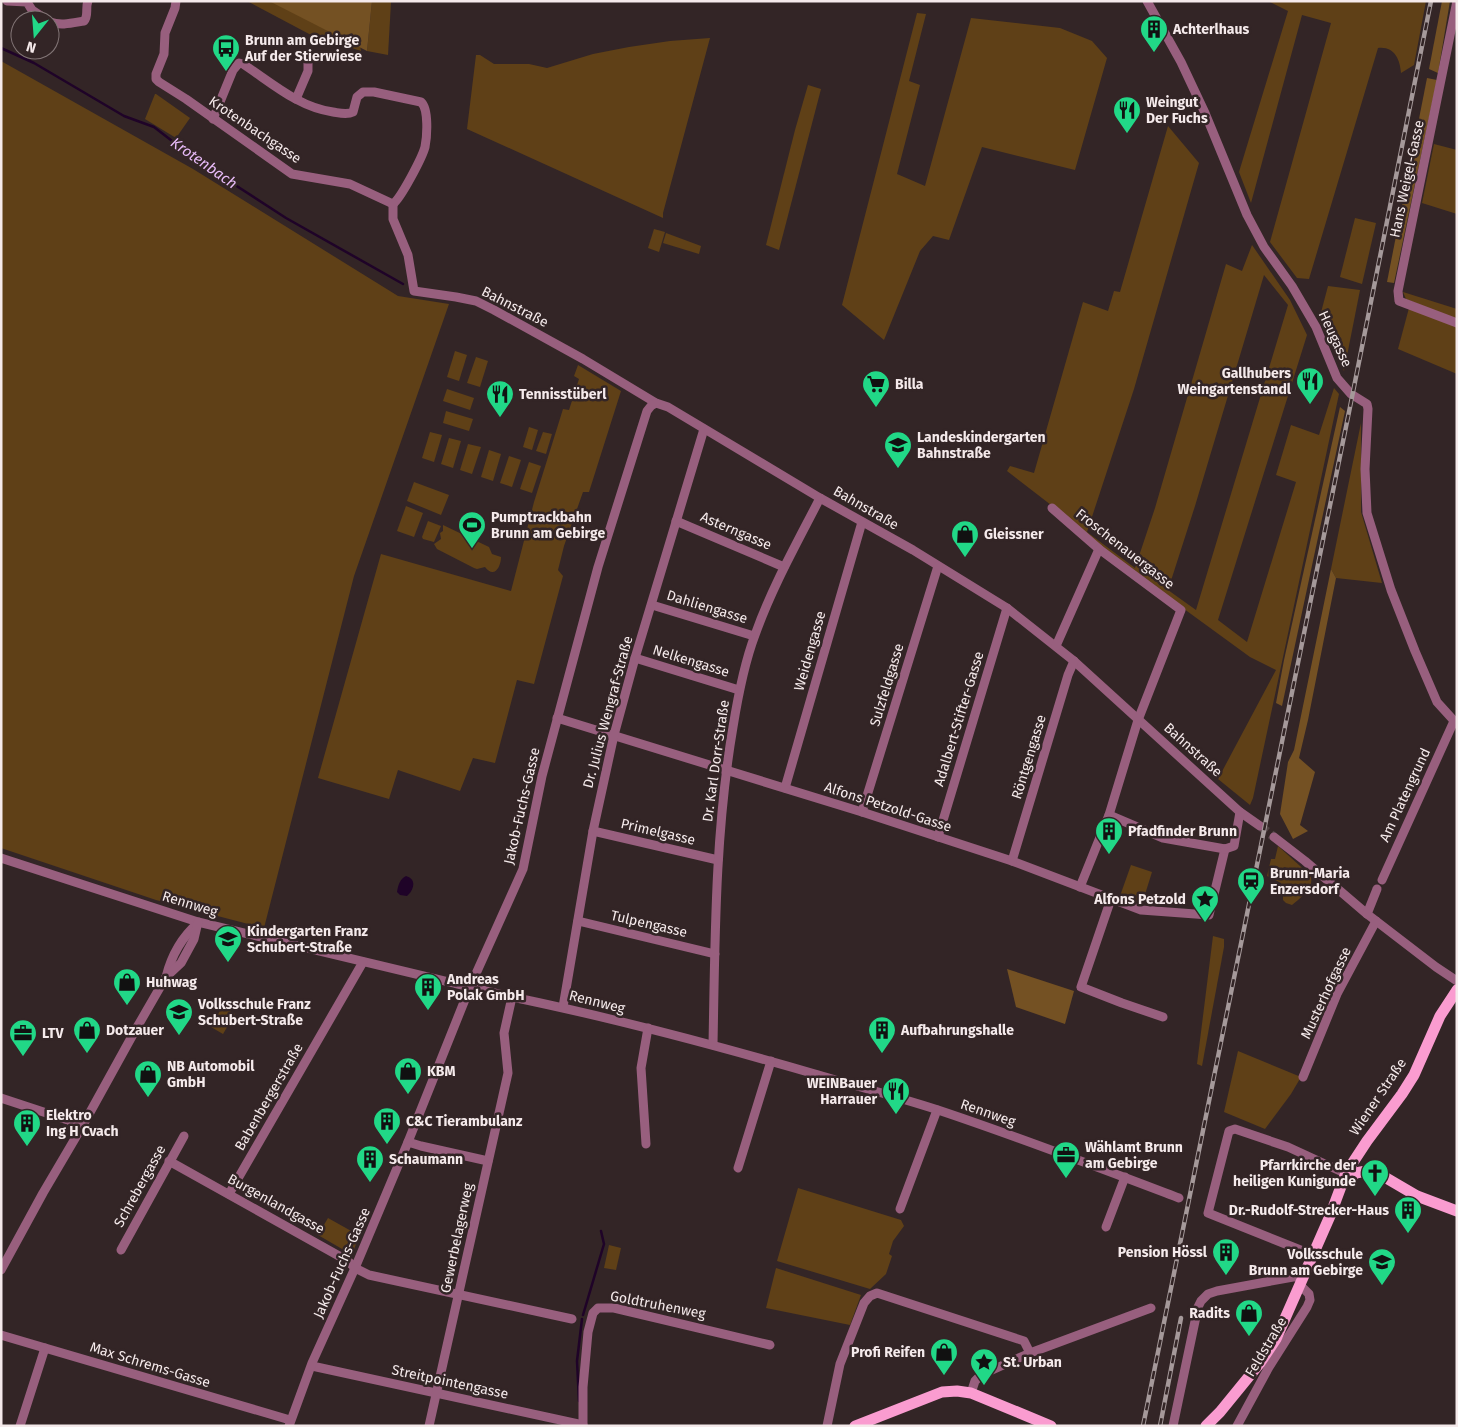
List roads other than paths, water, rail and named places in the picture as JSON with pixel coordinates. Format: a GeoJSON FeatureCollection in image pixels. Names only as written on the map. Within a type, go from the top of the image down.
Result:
{"type":"FeatureCollection","features":[{"type":"Feature","properties":{"kind":"main road","name":"Wiener Straße"},"geometry":{"type":"LineString","coordinates":[[1313,1255],[1341,1188],[1367,1142],[1414,1075],[1440,1016],[1457,990]]}},
{"type":"Feature","properties":{"kind":"main road"},"geometry":{"type":"LineString","coordinates":[[1367,1142],[1366,1154],[1368,1162],[1376,1172],[1417,1196],[1457,1211]]}},
{"type":"Feature","properties":{"kind":"main road"},"geometry":{"type":"LineString","coordinates":[[1349,1175],[1366,1171],[1376,1172]]}},
{"type":"Feature","properties":{"kind":"main road"},"geometry":{"type":"LineString","coordinates":[[1206,1426],[1220,1412],[1268,1352],[1285,1320],[1313,1255]]}},
{"type":"Feature","properties":{"kind":"main road"},"geometry":{"type":"LineString","coordinates":[[855,1426],[942,1392],[957,1391],[971,1393],[1051,1426]]}},
{"type":"Feature","properties":{"kind":"street"},"geometry":{"type":"LineString","coordinates":[[7,1],[28,2]]}},
{"type":"Feature","properties":{"kind":"street"},"geometry":{"type":"LineString","coordinates":[[60,24],[84,21],[87,16],[86,8],[88,1]]}},
{"type":"Feature","properties":{"kind":"street","name":"Krotenbachgasse"},"geometry":{"type":"LineString","coordinates":[[176,1],[165,33],[164,54],[157,69],[156,79],[292,174],[350,184],[393,204]]}},
{"type":"Feature","properties":{"kind":"street","name":"Heugasse"},"geometry":{"type":"LineString","coordinates":[[1147,1],[1181,62],[1206,113],[1247,215],[1264,247],[1292,286],[1316,327],[1337,378],[1351,394],[1367,404],[1365,469],[1368,513],[1391,590],[1415,651],[1437,702],[1455,723]]}},
{"type":"Feature","properties":{"kind":"street","name":"Hans Weigel-Gasse"},"geometry":{"type":"LineString","coordinates":[[1457,1],[1398,291],[1399,301],[1457,322]]}},
{"type":"Feature","properties":{"kind":"street"},"geometry":{"type":"LineString","coordinates":[[1446,56],[1457,58]]}},
{"type":"Feature","properties":{"kind":"street"},"geometry":{"type":"LineString","coordinates":[[296,99],[308,71],[308,62]]}},
{"type":"Feature","properties":{"kind":"street"},"geometry":{"type":"LineString","coordinates":[[213,119],[233,70],[239,63],[287,95],[322,110],[349,114],[354,111],[357,97],[363,92],[374,92],[423,104],[426,111],[425,147],[401,195],[393,204]]}},
{"type":"Feature","properties":{"kind":"street","name":"Bahnstraße"},"geometry":{"type":"LineString","coordinates":[[393,204],[393,219],[408,255],[414,291],[476,300],[578,356],[656,403],[668,407],[1007,608],[1074,661],[1240,812],[1260,826]]}},
{"type":"Feature","properties":{"kind":"street","name":"Jakob-Fuchs-Gasse"},"geometry":{"type":"LineString","coordinates":[[290,1423],[312,1366],[408,1142],[470,987],[523,869],[542,776],[598,566],[647,411],[656,403]]}},
{"type":"Feature","properties":{"kind":"street","name":"Dr. Julius Wengraf-Straße"},"geometry":{"type":"LineString","coordinates":[[562,1007],[593,830],[614,735],[635,658],[704,429]]}},
{"type":"Feature","properties":{"kind":"street","name":"Dr. Karl Dorr-Straße"},"geometry":{"type":"LineString","coordinates":[[713,1045],[718,860],[726,770],[739,690],[754,636],[784,567],[820,498]]}},
{"type":"Feature","properties":{"kind":"street","name":"Froschenauergasse"},"geometry":{"type":"LineString","coordinates":[[1052,508],[1099,549],[1181,610],[1138,720]]}},
{"type":"Feature","properties":{"kind":"street","name":"Asterngasse"},"geometry":{"type":"LineString","coordinates":[[676,521],[784,567]]}},
{"type":"Feature","properties":{"kind":"street","name":"Weidengasse"},"geometry":{"type":"LineString","coordinates":[[785,788],[862,522]]}},
{"type":"Feature","properties":{"kind":"street"},"geometry":{"type":"LineString","coordinates":[[1056,646],[1099,549]]}},
{"type":"Feature","properties":{"kind":"street","name":"Sulzfeldgasse"},"geometry":{"type":"LineString","coordinates":[[862,812],[938,566]]}},
{"type":"Feature","properties":{"kind":"street","name":"Dahliengasse"},"geometry":{"type":"LineString","coordinates":[[652,605],[754,636]]}},
{"type":"Feature","properties":{"kind":"street","name":"Adalbert-Stifter-Gasse"},"geometry":{"type":"LineString","coordinates":[[938,837],[1007,608]]}},
{"type":"Feature","properties":{"kind":"street","name":"Nelkengasse"},"geometry":{"type":"LineString","coordinates":[[635,658],[739,690]]}},
{"type":"Feature","properties":{"kind":"street","name":"Röntgengasse"},"geometry":{"type":"LineString","coordinates":[[1012,861],[1068,675],[1074,661]]}},
{"type":"Feature","properties":{"kind":"street","name":"Alfons Petzold-Gasse"},"geometry":{"type":"LineString","coordinates":[[557,718],[862,812],[1012,861],[1141,910],[1209,915],[1225,849]]}},
{"type":"Feature","properties":{"kind":"street"},"geometry":{"type":"LineString","coordinates":[[1080,887],[1109,815],[1138,720]]}},
{"type":"Feature","properties":{"kind":"street","name":"Am Platengrund"},"geometry":{"type":"LineString","coordinates":[[1367,914],[1455,723]]}},
{"type":"Feature","properties":{"kind":"street"},"geometry":{"type":"LineString","coordinates":[[1109,815],[1164,838],[1225,849],[1234,846],[1240,812]]}},
{"type":"Feature","properties":{"kind":"street","name":"Primelgasse"},"geometry":{"type":"LineString","coordinates":[[593,830],[718,860]]}},
{"type":"Feature","properties":{"kind":"street"},"geometry":{"type":"LineString","coordinates":[[1274,837],[1305,860],[1367,914],[1457,981]]}},
{"type":"Feature","properties":{"kind":"street","name":"Rennweg"},"geometry":{"type":"LineString","coordinates":[[1,858],[198,922],[512,997],[562,1007],[771,1061],[937,1110],[1179,1198]]}},
{"type":"Feature","properties":{"kind":"street"},"geometry":{"type":"LineString","coordinates":[[1111,899],[1081,987],[1162,1017]]}},
{"type":"Feature","properties":{"kind":"street","name":"Tulpengasse"},"geometry":{"type":"LineString","coordinates":[[578,921],[715,954]]}},
{"type":"Feature","properties":{"kind":"street","name":"Musterhofgasse"},"geometry":{"type":"LineString","coordinates":[[1302,1077],[1337,994],[1376,921]]}},
{"type":"Feature","properties":{"kind":"street"},"geometry":{"type":"LineString","coordinates":[[1,1270],[118,1059],[166,977],[181,963],[194,939],[198,922]]}},
{"type":"Feature","properties":{"kind":"street","name":"Babenbergerstraße"},"geometry":{"type":"LineString","coordinates":[[228,1194],[363,962]]}},
{"type":"Feature","properties":{"kind":"street","name":"Gewerbelagerweg"},"geometry":{"type":"LineString","coordinates":[[429,1426],[508,1073],[504,1033],[512,997]]}},
{"type":"Feature","properties":{"kind":"street"},"geometry":{"type":"LineString","coordinates":[[646,1144],[641,1068],[648,1028]]}},
{"type":"Feature","properties":{"kind":"street"},"geometry":{"type":"LineString","coordinates":[[738,1168],[771,1061]]}},
{"type":"Feature","properties":{"kind":"street"},"geometry":{"type":"LineString","coordinates":[[1,1098],[83,1125]]}},
{"type":"Feature","properties":{"kind":"street"},"geometry":{"type":"LineString","coordinates":[[900,1209],[937,1110]]}},
{"type":"Feature","properties":{"kind":"street"},"geometry":{"type":"LineString","coordinates":[[1313,1255],[1208,1213],[1229,1131],[1235,1129],[1288,1147],[1349,1175]]}},
{"type":"Feature","properties":{"kind":"street","name":"Schrebergasse"},"geometry":{"type":"LineString","coordinates":[[121,1250],[184,1136]]}},
{"type":"Feature","properties":{"kind":"street"},"geometry":{"type":"LineString","coordinates":[[408,1142],[488,1161]]}},
{"type":"Feature","properties":{"kind":"street","name":"Burgenlandgasse"},"geometry":{"type":"LineString","coordinates":[[169,1161],[348,1261],[355,1268],[369,1274],[572,1319]]}},
{"type":"Feature","properties":{"kind":"street"},"geometry":{"type":"LineString","coordinates":[[1106,1227],[1125,1177]]}},
{"type":"Feature","properties":{"kind":"street"},"geometry":{"type":"LineString","coordinates":[[1173,1426],[1198,1307],[1201,1301],[1208,1294],[1216,1291],[1293,1277],[1302,1281]]}},
{"type":"Feature","properties":{"kind":"street","name":"Feldstraße"},"geometry":{"type":"LineString","coordinates":[[1238,1424],[1310,1300],[1302,1281]]}},
{"type":"Feature","properties":{"kind":"street"},"geometry":{"type":"LineString","coordinates":[[827,1426],[842,1358],[864,1303],[870,1296],[877,1293],[1024,1341],[1030,1353]]}},
{"type":"Feature","properties":{"kind":"street","name":"Goldtruhenweg"},"geometry":{"type":"LineString","coordinates":[[583,1425],[583,1387],[588,1332],[593,1313],[598,1308],[614,1308],[770,1344]]}},
{"type":"Feature","properties":{"kind":"street"},"geometry":{"type":"LineString","coordinates":[[971,1393],[975,1381],[981,1375],[1030,1353],[1151,1308]]}},
{"type":"Feature","properties":{"kind":"street","name":"Max Schrems-Gasse"},"geometry":{"type":"LineString","coordinates":[[1,1335],[290,1423]]}},
{"type":"Feature","properties":{"kind":"street"},"geometry":{"type":"LineString","coordinates":[[20,1426],[45,1348]]}},
{"type":"Feature","properties":{"kind":"street","name":"Streitpointengasse"},"geometry":{"type":"LineString","coordinates":[[312,1366],[583,1425]]}},
{"type":"Feature","properties":{"kind":"waterway","name":"Krotenbach"},"geometry":{"type":"LineString","coordinates":[[1,48],[34,63],[124,116],[154,127],[198,161],[286,218],[403,284]]}},
{"type":"Feature","properties":{"kind":"waterway"},"geometry":{"type":"LineString","coordinates":[[583,1315],[604,1244],[601,1231]]}},
{"type":"Feature","properties":{"kind":"waterway"},"geometry":{"type":"LineString","coordinates":[[579,1401],[577,1361],[582,1319]]}},
{"type":"Feature","properties":{"kind":"tunnel"},"geometry":{"type":"LineString","coordinates":[[1260,826],[1274,837]]}},
{"type":"Feature","properties":{"kind":"railway"},"geometry":{"type":"LineString","coordinates":[[1143,1426],[1431,1]]}},
{"type":"Feature","properties":{"kind":"railway"},"geometry":{"type":"LineString","coordinates":[[1160,1426],[1181,1318]]}},
{"type":"Feature","properties":{"kind":"place","name":"Achterlhaus"},"geometry":{"type":"Point","coordinates":[1154,53]}},
{"type":"Feature","properties":{"kind":"place","name":"Brunn am Gebirge Auf der Stierwiese"},"geometry":{"type":"Point","coordinates":[226,72]}},
{"type":"Feature","properties":{"kind":"place","name":"Weingut Der Fuchs"},"geometry":{"type":"Point","coordinates":[1127,134]}},
{"type":"Feature","properties":{"kind":"place","name":"Gallhubers Weingartenstandl"},"geometry":{"type":"Point","coordinates":[1310,405]}},
{"type":"Feature","properties":{"kind":"place","name":"Billa"},"geometry":{"type":"Point","coordinates":[876,408]}},
{"type":"Feature","properties":{"kind":"place","name":"Tennisstüberl"},"geometry":{"type":"Point","coordinates":[500,418]}},
{"type":"Feature","properties":{"kind":"place","name":"Landeskindergarten Bahnstraße"},"geometry":{"type":"Point","coordinates":[898,469]}},
{"type":"Feature","properties":{"kind":"place","name":"Pumptrackbahn Brunn am Gebirge"},"geometry":{"type":"Point","coordinates":[472,549]}},
{"type":"Feature","properties":{"kind":"place","name":"Gleissner"},"geometry":{"type":"Point","coordinates":[965,558]}},
{"type":"Feature","properties":{"kind":"place","name":"Pfadfinder Brunn"},"geometry":{"type":"Point","coordinates":[1109,855]}},
{"type":"Feature","properties":{"kind":"place","name":"Brunn-Maria Enzersdorf"},"geometry":{"type":"Point","coordinates":[1251,905]}},
{"type":"Feature","properties":{"kind":"place","name":"Alfons Petzold"},"geometry":{"type":"Point","coordinates":[1205,923]}},
{"type":"Feature","properties":{"kind":"place","name":"Kindergarten Franz Schubert-Straße"},"geometry":{"type":"Point","coordinates":[228,963]}},
{"type":"Feature","properties":{"kind":"place","name":"Huhwag"},"geometry":{"type":"Point","coordinates":[127,1006]}},
{"type":"Feature","properties":{"kind":"place","name":"Andreas Polak GmbH"},"geometry":{"type":"Point","coordinates":[428,1011]}},
{"type":"Feature","properties":{"kind":"place","name":"Volksschule Franz Schubert-Straße"},"geometry":{"type":"Point","coordinates":[179,1036]}},
{"type":"Feature","properties":{"kind":"place","name":"Dotzauer"},"geometry":{"type":"Point","coordinates":[87,1054]}},
{"type":"Feature","properties":{"kind":"place","name":"Aufbahrungshalle"},"geometry":{"type":"Point","coordinates":[882,1054]}},
{"type":"Feature","properties":{"kind":"place","name":"LTV"},"geometry":{"type":"Point","coordinates":[23,1057]}},
{"type":"Feature","properties":{"kind":"place","name":"KBM"},"geometry":{"type":"Point","coordinates":[408,1095]}},
{"type":"Feature","properties":{"kind":"place","name":"NB Automobil GmbH"},"geometry":{"type":"Point","coordinates":[148,1098]}},
{"type":"Feature","properties":{"kind":"place","name":"WEINBauer Harrauer"},"geometry":{"type":"Point","coordinates":[896,1115]}},
{"type":"Feature","properties":{"kind":"place","name":"C&C Tierambulanz"},"geometry":{"type":"Point","coordinates":[387,1145]}},
{"type":"Feature","properties":{"kind":"place","name":"Elektro Ing H Cvach"},"geometry":{"type":"Point","coordinates":[27,1147]}},
{"type":"Feature","properties":{"kind":"place","name":"Wählamt Brunn am Gebirge"},"geometry":{"type":"Point","coordinates":[1066,1179]}},
{"type":"Feature","properties":{"kind":"place","name":"Schaumann"},"geometry":{"type":"Point","coordinates":[370,1183]}},
{"type":"Feature","properties":{"kind":"place","name":"Pfarrkirche der heiligen Kunigunde"},"geometry":{"type":"Point","coordinates":[1375,1197]}},
{"type":"Feature","properties":{"kind":"place","name":"Dr.-Rudolf-Strecker-Haus"},"geometry":{"type":"Point","coordinates":[1408,1234]}},
{"type":"Feature","properties":{"kind":"place","name":"Pension Hössl"},"geometry":{"type":"Point","coordinates":[1226,1276]}},
{"type":"Feature","properties":{"kind":"place","name":"Volksschule Brunn am Gebirge"},"geometry":{"type":"Point","coordinates":[1382,1286]}},
{"type":"Feature","properties":{"kind":"place","name":"Radits"},"geometry":{"type":"Point","coordinates":[1249,1337]}},
{"type":"Feature","properties":{"kind":"place","name":"Profi Reifen"},"geometry":{"type":"Point","coordinates":[944,1376]}},
{"type":"Feature","properties":{"kind":"place","name":"St. Urban"},"geometry":{"type":"Point","coordinates":[984,1386]}}]}
